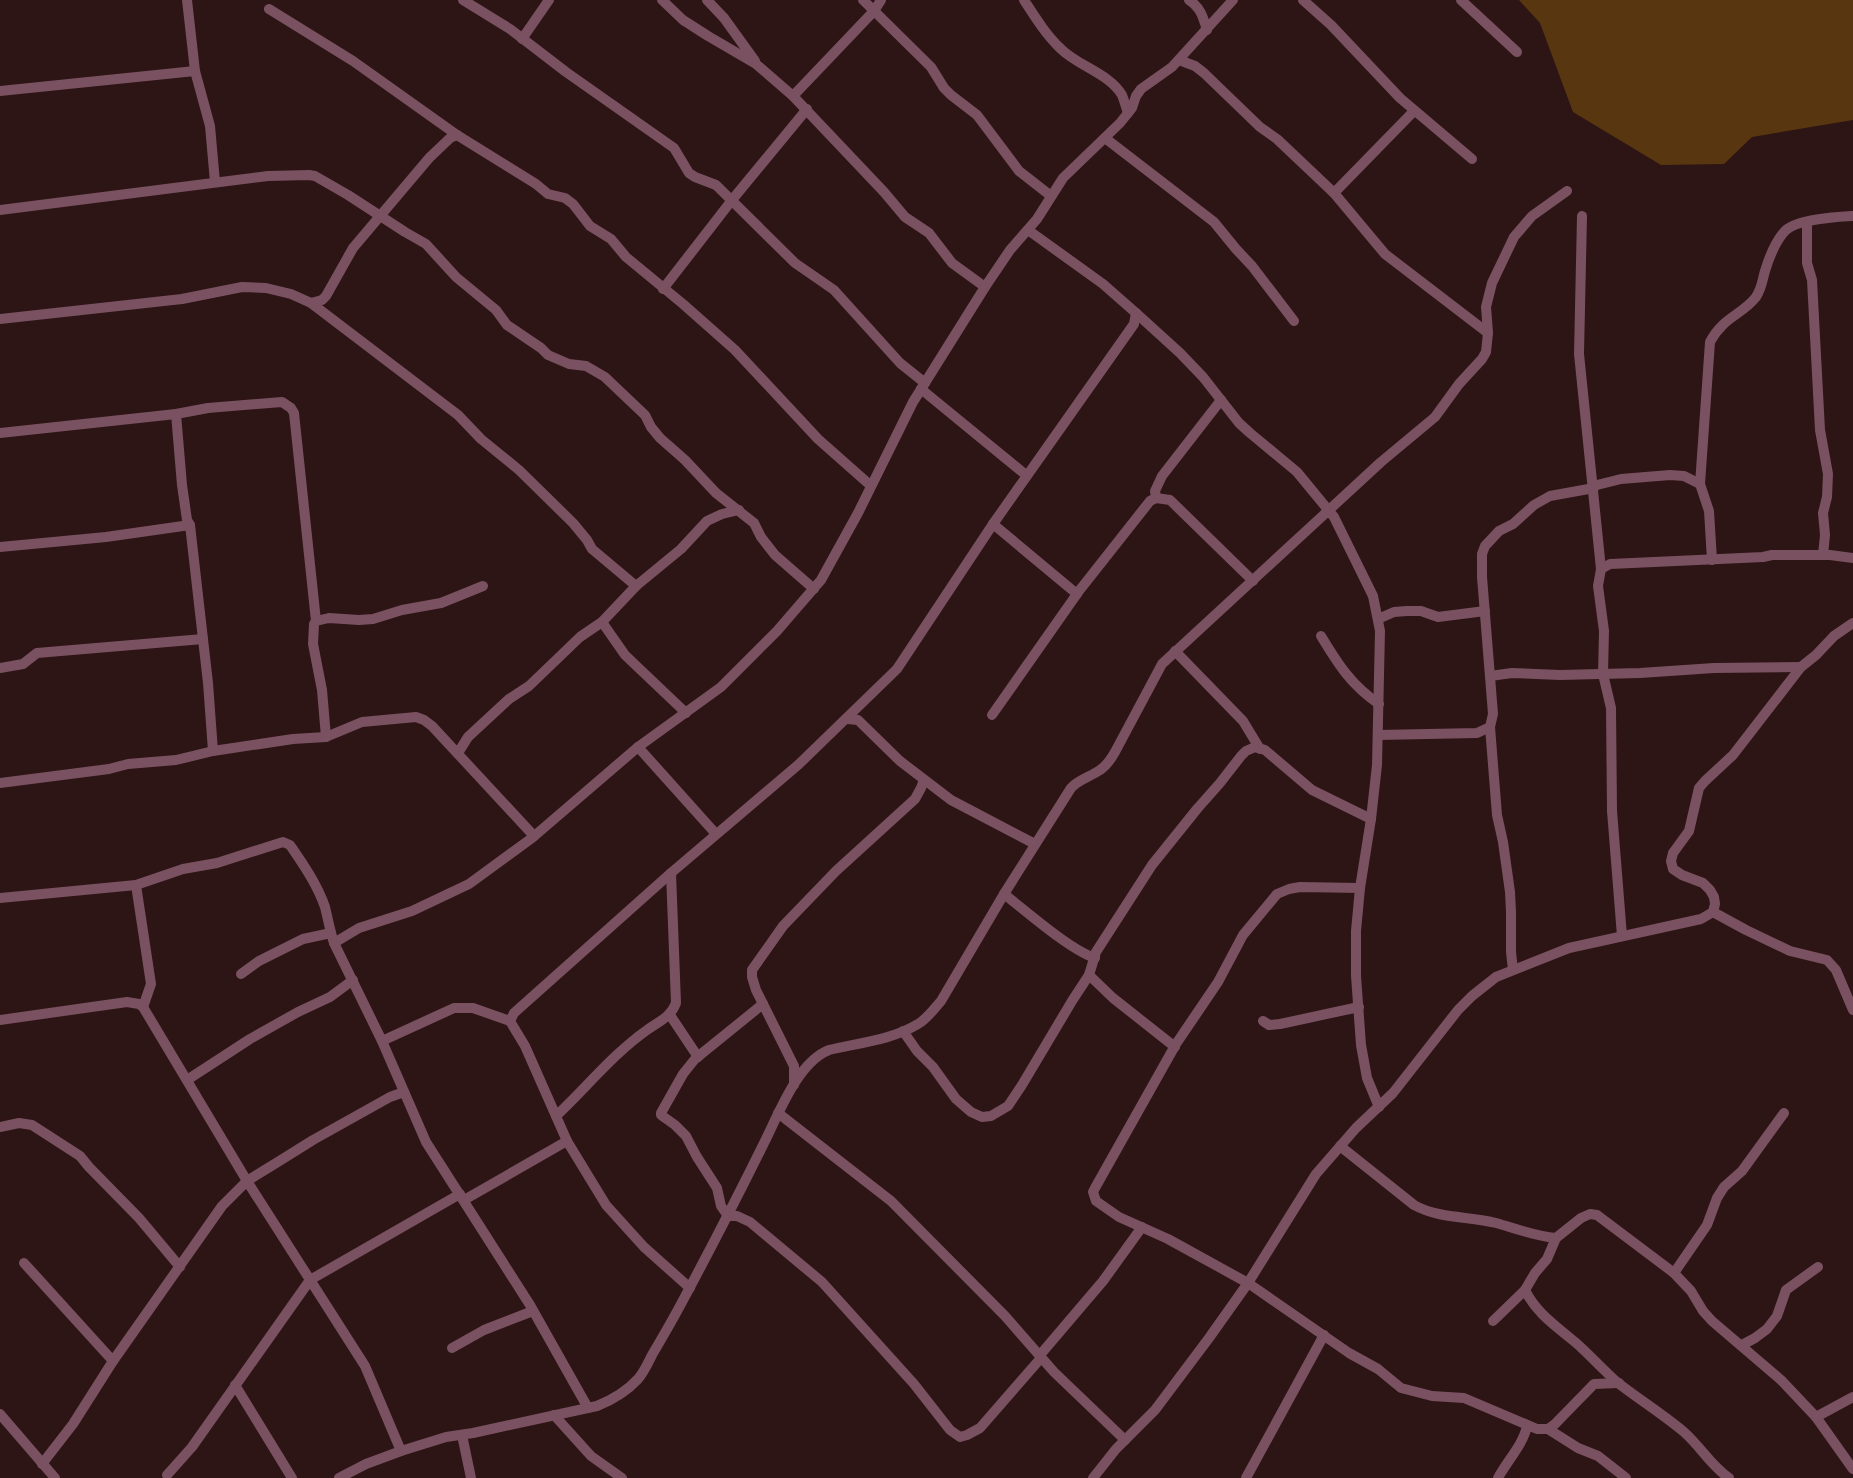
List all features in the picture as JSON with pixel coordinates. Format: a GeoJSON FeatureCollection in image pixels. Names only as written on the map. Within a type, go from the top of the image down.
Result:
{"type":"FeatureCollection","features":[{"type":"Feature","properties":{"kind":"street"},"geometry":{"type":"LineString","coordinates":[[187,0],[195,71],[210,126],[215,182]]}},
{"type":"Feature","properties":{"kind":"street"},"geometry":{"type":"LineString","coordinates":[[463,0],[510,29],[674,148],[689,172],[695,177],[716,185],[795,262],[834,290],[923,386],[1026,475]]}},
{"type":"Feature","properties":{"kind":"street"},"geometry":{"type":"LineString","coordinates":[[522,39],[549,0]]}},
{"type":"Feature","properties":{"kind":"street"},"geometry":{"type":"LineString","coordinates":[[662,0],[683,20],[756,64],[793,96],[905,217],[928,233],[952,263],[985,287]]}},
{"type":"Feature","properties":{"kind":"street"},"geometry":{"type":"LineString","coordinates":[[707,0],[724,18],[756,64]]}},
{"type":"Feature","properties":{"kind":"street"},"geometry":{"type":"LineString","coordinates":[[863,0],[932,67],[944,88],[977,115],[1019,171],[1051,196]]}},
{"type":"Feature","properties":{"kind":"street"},"geometry":{"type":"LineString","coordinates":[[793,96],[874,12],[880,0]]}},
{"type":"Feature","properties":{"kind":"street"},"geometry":{"type":"LineString","coordinates":[[1024,0],[1038,23],[1061,49],[1074,60],[1113,84],[1121,94],[1128,112]]}},
{"type":"Feature","properties":{"kind":"street"},"geometry":{"type":"LineString","coordinates":[[1189,0],[1200,10],[1207,30]]}},
{"type":"Feature","properties":{"kind":"street"},"geometry":{"type":"LineString","coordinates":[[241,974],[252,964],[303,939],[333,938],[412,911],[469,884],[534,836],[638,747],[721,687],[777,631],[821,580],[858,513],[913,402],[985,287],[1010,250],[1037,219],[1063,178],[1128,112],[1141,89],[1172,67],[1233,0]]}},
{"type":"Feature","properties":{"kind":"street"},"geometry":{"type":"LineString","coordinates":[[1303,0],[1331,25],[1400,98],[1472,159]]}},
{"type":"Feature","properties":{"kind":"street"},"geometry":{"type":"LineString","coordinates":[[1461,0],[1517,52]]}},
{"type":"Feature","properties":{"kind":"street"},"geometry":{"type":"LineString","coordinates":[[269,9],[353,61],[457,135],[521,174],[548,194],[573,204],[590,226],[611,239],[626,257],[735,350],[818,439],[870,485]]}},
{"type":"Feature","properties":{"kind":"street"},"geometry":{"type":"LineString","coordinates":[[1179,60],[1195,66],[1204,73],[1260,127],[1276,138],[1334,193],[1385,254],[1488,333]]}},
{"type":"Feature","properties":{"kind":"street"},"geometry":{"type":"LineString","coordinates":[[0,91],[195,71]]}},
{"type":"Feature","properties":{"kind":"street"},"geometry":{"type":"LineString","coordinates":[[663,289],[807,109]]}},
{"type":"Feature","properties":{"kind":"street"},"geometry":{"type":"LineString","coordinates":[[1334,193],[1414,111]]}},
{"type":"Feature","properties":{"kind":"street"},"geometry":{"type":"LineString","coordinates":[[310,303],[322,300],[326,296],[353,248],[430,157],[450,138],[457,135]]}},
{"type":"Feature","properties":{"kind":"street"},"geometry":{"type":"LineString","coordinates":[[1104,138],[1214,222],[1252,266],[1294,321]]}},
{"type":"Feature","properties":{"kind":"street"},"geometry":{"type":"LineString","coordinates":[[0,210],[215,182],[268,176],[309,175],[348,195],[426,244],[456,277],[496,310],[507,325],[548,355],[568,364],[586,366],[605,377],[645,415],[660,438],[686,460],[716,493],[754,523],[761,537],[775,555],[814,589]]}},
{"type":"Feature","properties":{"kind":"street"},"geometry":{"type":"LineString","coordinates":[[339,1478],[401,1450],[446,1437],[597,1406],[614,1398],[640,1377],[728,1216],[794,1085],[799,1068],[818,1054],[903,1031],[920,1023],[941,1001],[1004,894],[1071,788],[1077,782],[1100,770],[1108,762],[1162,664],[1381,462],[1435,417],[1459,384],[1482,359],[1486,352],[1488,333],[1486,307],[1492,283],[1514,237],[1532,216],[1568,191]]}},
{"type":"Feature","properties":{"kind":"street"},"geometry":{"type":"LineString","coordinates":[[1582,216],[1579,354],[1601,569],[1598,586],[1604,631],[1604,674],[1611,708],[1612,811],[1622,936]]}},
{"type":"Feature","properties":{"kind":"street"},"geometry":{"type":"LineString","coordinates":[[1712,560],[1709,511],[1700,484],[1710,342],[1725,321],[1753,301],[1761,289],[1765,271],[1779,238],[1788,228],[1807,222],[1853,216]]}},
{"type":"Feature","properties":{"kind":"street"},"geometry":{"type":"LineString","coordinates":[[1807,222],[1807,263],[1812,279],[1820,430],[1828,474],[1827,497],[1823,513],[1825,535],[1823,555]]}},
{"type":"Feature","properties":{"kind":"street"},"geometry":{"type":"LineString","coordinates":[[1028,230],[1102,284],[1138,320],[1180,353],[1250,434],[1296,472],[1329,511],[1368,585],[1380,631],[1377,765],[1356,931],[1361,1045],[1367,1078],[1379,1107]]}},
{"type":"Feature","properties":{"kind":"street"},"geometry":{"type":"LineString","coordinates":[[0,320],[182,299],[242,287],[267,288],[291,294],[310,303],[459,415],[481,439],[519,470],[573,523],[592,549],[636,586]]}},
{"type":"Feature","properties":{"kind":"street"},"geometry":{"type":"LineString","coordinates":[[510,1022],[514,1013],[671,873],[854,716],[897,669],[1026,475],[1138,320]]}},
{"type":"Feature","properties":{"kind":"street"},"geometry":{"type":"LineString","coordinates":[[1156,498],[1155,491],[1162,476],[1221,400]]}},
{"type":"Feature","properties":{"kind":"street"},"geometry":{"type":"LineString","coordinates":[[0,433],[176,414],[208,408],[282,402],[291,408],[294,413],[316,621],[313,644],[322,690],[326,737]]}},
{"type":"Feature","properties":{"kind":"street"},"geometry":{"type":"LineString","coordinates":[[176,414],[182,485],[187,520],[190,525],[203,639],[213,751]]}},
{"type":"Feature","properties":{"kind":"street"},"geometry":{"type":"LineString","coordinates":[[1513,970],[1510,892],[1497,815],[1490,726],[1493,714],[1482,554],[1499,531],[1518,521],[1534,505],[1551,496],[1621,479],[1670,475],[1684,476],[1700,484]]}},
{"type":"Feature","properties":{"kind":"street"},"geometry":{"type":"LineString","coordinates":[[992,715],[1077,594],[1150,501],[1156,498],[1170,500],[1253,581]]}},
{"type":"Feature","properties":{"kind":"street"},"geometry":{"type":"LineString","coordinates":[[458,753],[468,737],[508,699],[529,686],[580,637],[602,622],[636,586],[681,549],[707,521],[739,510]]}},
{"type":"Feature","properties":{"kind":"street"},"geometry":{"type":"LineString","coordinates":[[993,524],[1077,594]]}},
{"type":"Feature","properties":{"kind":"street"},"geometry":{"type":"LineString","coordinates":[[0,548],[106,537],[190,525]]}},
{"type":"Feature","properties":{"kind":"street"},"geometry":{"type":"LineString","coordinates":[[1601,569],[1610,564],[1772,555],[1823,555],[1853,558]]}},
{"type":"Feature","properties":{"kind":"street"},"geometry":{"type":"LineString","coordinates":[[316,621],[329,618],[373,619],[402,610],[441,603],[483,586]]}},
{"type":"Feature","properties":{"kind":"street"},"geometry":{"type":"LineString","coordinates":[[1378,619],[1394,612],[1407,611],[1421,611],[1438,617],[1485,611]]}},
{"type":"Feature","properties":{"kind":"street"},"geometry":{"type":"LineString","coordinates":[[602,622],[625,655],[686,713]]}},
{"type":"Feature","properties":{"kind":"street"},"geometry":{"type":"LineString","coordinates":[[1093,1478],[1125,1440],[1155,1410],[1248,1283],[1316,1174],[1340,1146],[1393,1094],[1472,996],[1496,977],[1569,948],[1701,919],[1713,912],[1715,904],[1710,890],[1703,883],[1682,876],[1673,869],[1671,861],[1673,853],[1689,831],[1699,788],[1732,754],[1801,667],[1834,636],[1852,625]]}},
{"type":"Feature","properties":{"kind":"street"},"geometry":{"type":"LineString","coordinates":[[1321,636],[1346,676],[1378,704]]}},
{"type":"Feature","properties":{"kind":"street"},"geometry":{"type":"LineString","coordinates":[[0,668],[23,664],[37,653],[203,639]]}},
{"type":"Feature","properties":{"kind":"street"},"geometry":{"type":"LineString","coordinates":[[1176,651],[1243,722],[1260,749]]}},
{"type":"Feature","properties":{"kind":"street"},"geometry":{"type":"LineString","coordinates":[[1490,676],[1512,673],[1604,674],[1714,668],[1801,667]]}},
{"type":"Feature","properties":{"kind":"street"},"geometry":{"type":"LineString","coordinates":[[854,716],[895,756],[951,800],[1035,844]]}},
{"type":"Feature","properties":{"kind":"street"},"geometry":{"type":"LineString","coordinates":[[0,783],[109,769],[128,764],[176,760],[213,751],[293,739],[326,737],[362,722],[416,717],[432,726],[534,836]]}},
{"type":"Feature","properties":{"kind":"street"},"geometry":{"type":"LineString","coordinates":[[1378,735],[1477,733],[1490,726]]}},
{"type":"Feature","properties":{"kind":"street"},"geometry":{"type":"LineString","coordinates":[[638,747],[716,834]]}},
{"type":"Feature","properties":{"kind":"street"},"geometry":{"type":"LineString","coordinates":[[903,1031],[962,1105],[982,1117],[991,1116],[1008,1106],[1023,1085],[1056,1026],[1089,975],[1096,952],[1152,865],[1246,751],[1255,747],[1265,750],[1311,790],[1371,819]]}},
{"type":"Feature","properties":{"kind":"street"},"geometry":{"type":"LineString","coordinates":[[799,1068],[763,1004],[752,977],[752,970],[783,926],[836,871],[918,795],[924,780]]}},
{"type":"Feature","properties":{"kind":"street"},"geometry":{"type":"LineString","coordinates":[[0,898],[136,885],[183,869],[217,863],[283,842],[290,845],[313,881],[325,908],[333,938],[382,1041],[426,1142],[533,1311],[588,1408]]}},
{"type":"Feature","properties":{"kind":"street"},"geometry":{"type":"LineString","coordinates":[[556,1116],[627,1046],[669,1015],[676,1003],[671,873]]}},
{"type":"Feature","properties":{"kind":"street"},"geometry":{"type":"LineString","coordinates":[[136,885],[151,984],[143,1007]]}},
{"type":"Feature","properties":{"kind":"street"},"geometry":{"type":"LineString","coordinates":[[1360,888],[1300,887],[1289,889],[1277,894],[1243,934],[1218,982],[1175,1047],[1094,1192],[1096,1201],[1119,1217],[1200,1256],[1248,1283],[1349,1353],[1378,1369],[1401,1388],[1432,1396],[1464,1398],[1598,1456],[1626,1478]]}},
{"type":"Feature","properties":{"kind":"street"},"geometry":{"type":"LineString","coordinates":[[1004,894],[1062,938],[1095,958]]}},
{"type":"Feature","properties":{"kind":"street"},"geometry":{"type":"LineString","coordinates":[[1713,912],[1790,951],[1827,960],[1836,970],[1853,1010]]}},
{"type":"Feature","properties":{"kind":"street"},"geometry":{"type":"LineString","coordinates":[[1089,975],[1113,998],[1175,1047]]}},
{"type":"Feature","properties":{"kind":"street"},"geometry":{"type":"LineString","coordinates":[[188,1080],[250,1039],[320,1002],[353,980]]}},
{"type":"Feature","properties":{"kind":"street"},"geometry":{"type":"LineString","coordinates":[[0,1020],[127,1002],[140,1004],[143,1007],[247,1181],[365,1366],[401,1450]]}},
{"type":"Feature","properties":{"kind":"street"},"geometry":{"type":"LineString","coordinates":[[728,1216],[721,1206],[717,1188],[686,1136],[660,1113],[683,1074],[698,1057],[763,1004]]}},
{"type":"Feature","properties":{"kind":"street"},"geometry":{"type":"LineString","coordinates":[[1263,1021],[1269,1025],[1280,1024],[1359,1007]]}},
{"type":"Feature","properties":{"kind":"street"},"geometry":{"type":"LineString","coordinates":[[382,1041],[454,1008],[473,1008],[510,1022],[522,1040],[567,1142],[606,1205],[644,1247],[690,1288]]}},
{"type":"Feature","properties":{"kind":"street"},"geometry":{"type":"LineString","coordinates":[[669,1015],[698,1057]]}},
{"type":"Feature","properties":{"kind":"street"},"geometry":{"type":"LineString","coordinates":[[42,1464],[73,1424],[113,1361],[222,1206],[247,1181],[314,1140],[390,1097],[404,1092]]}},
{"type":"Feature","properties":{"kind":"street"},"geometry":{"type":"LineString","coordinates":[[778,1113],[891,1201],[1005,1316],[1040,1357],[1125,1440]]}},
{"type":"Feature","properties":{"kind":"street"},"geometry":{"type":"LineString","coordinates":[[1674,1273],[1707,1225],[1724,1187],[1742,1171],[1784,1113]]}},
{"type":"Feature","properties":{"kind":"street"},"geometry":{"type":"LineString","coordinates":[[0,1127],[19,1124],[32,1125],[80,1156],[139,1218],[180,1267]]}},
{"type":"Feature","properties":{"kind":"street"},"geometry":{"type":"LineString","coordinates":[[167,1475],[192,1447],[310,1280],[567,1142]]}},
{"type":"Feature","properties":{"kind":"street"},"geometry":{"type":"LineString","coordinates":[[1340,1146],[1414,1205],[1425,1211],[1496,1223],[1556,1238]]}},
{"type":"Feature","properties":{"kind":"street"},"geometry":{"type":"LineString","coordinates":[[1493,1321],[1525,1290],[1547,1259],[1556,1238],[1581,1218],[1590,1214],[1597,1215],[1674,1273],[1691,1291],[1712,1322],[1781,1380],[1816,1417],[1853,1469]]}},
{"type":"Feature","properties":{"kind":"street"},"geometry":{"type":"LineString","coordinates":[[728,1216],[737,1216],[750,1222],[822,1282],[914,1384],[950,1430],[960,1437],[980,1428],[1103,1281],[1142,1227]]}},
{"type":"Feature","properties":{"kind":"street"},"geometry":{"type":"LineString","coordinates":[[24,1263],[113,1361]]}},
{"type":"Feature","properties":{"kind":"street"},"geometry":{"type":"LineString","coordinates":[[1742,1345],[1767,1329],[1777,1316],[1786,1290],[1818,1267]]}},
{"type":"Feature","properties":{"kind":"street"},"geometry":{"type":"LineString","coordinates":[[1525,1290],[1530,1301],[1546,1318],[1619,1383],[1682,1430],[1719,1471],[1729,1478]]}},
{"type":"Feature","properties":{"kind":"street"},"geometry":{"type":"LineString","coordinates":[[452,1348],[484,1330],[533,1311]]}},
{"type":"Feature","properties":{"kind":"street"},"geometry":{"type":"LineString","coordinates":[[1246,1478],[1324,1335]]}},
{"type":"Feature","properties":{"kind":"street"},"geometry":{"type":"LineString","coordinates":[[1594,1384],[1598,1365]]}},
{"type":"Feature","properties":{"kind":"street"},"geometry":{"type":"LineString","coordinates":[[1498,1478],[1506,1464],[1534,1430],[1594,1384],[1619,1383]]}},
{"type":"Feature","properties":{"kind":"street"},"geometry":{"type":"LineString","coordinates":[[235,1385],[292,1478]]}},
{"type":"Feature","properties":{"kind":"street"},"geometry":{"type":"LineString","coordinates":[[1816,1417],[1853,1397]]}},
{"type":"Feature","properties":{"kind":"street"},"geometry":{"type":"LineString","coordinates":[[0,1414],[55,1478]]}},
{"type":"Feature","properties":{"kind":"street"},"geometry":{"type":"LineString","coordinates":[[554,1416],[591,1456],[622,1478]]}},
{"type":"Feature","properties":{"kind":"street"},"geometry":{"type":"LineString","coordinates":[[462,1435],[471,1478]]}},
{"type":"Feature","properties":{"kind":"shaded area"},"geometry":{"type":"Polygon","coordinates":[[[1519,0],[1853,0],[1853,120],[1752,137],[1724,164],[1661,165],[1573,112],[1540,23],[1519,0]]]}}]}
